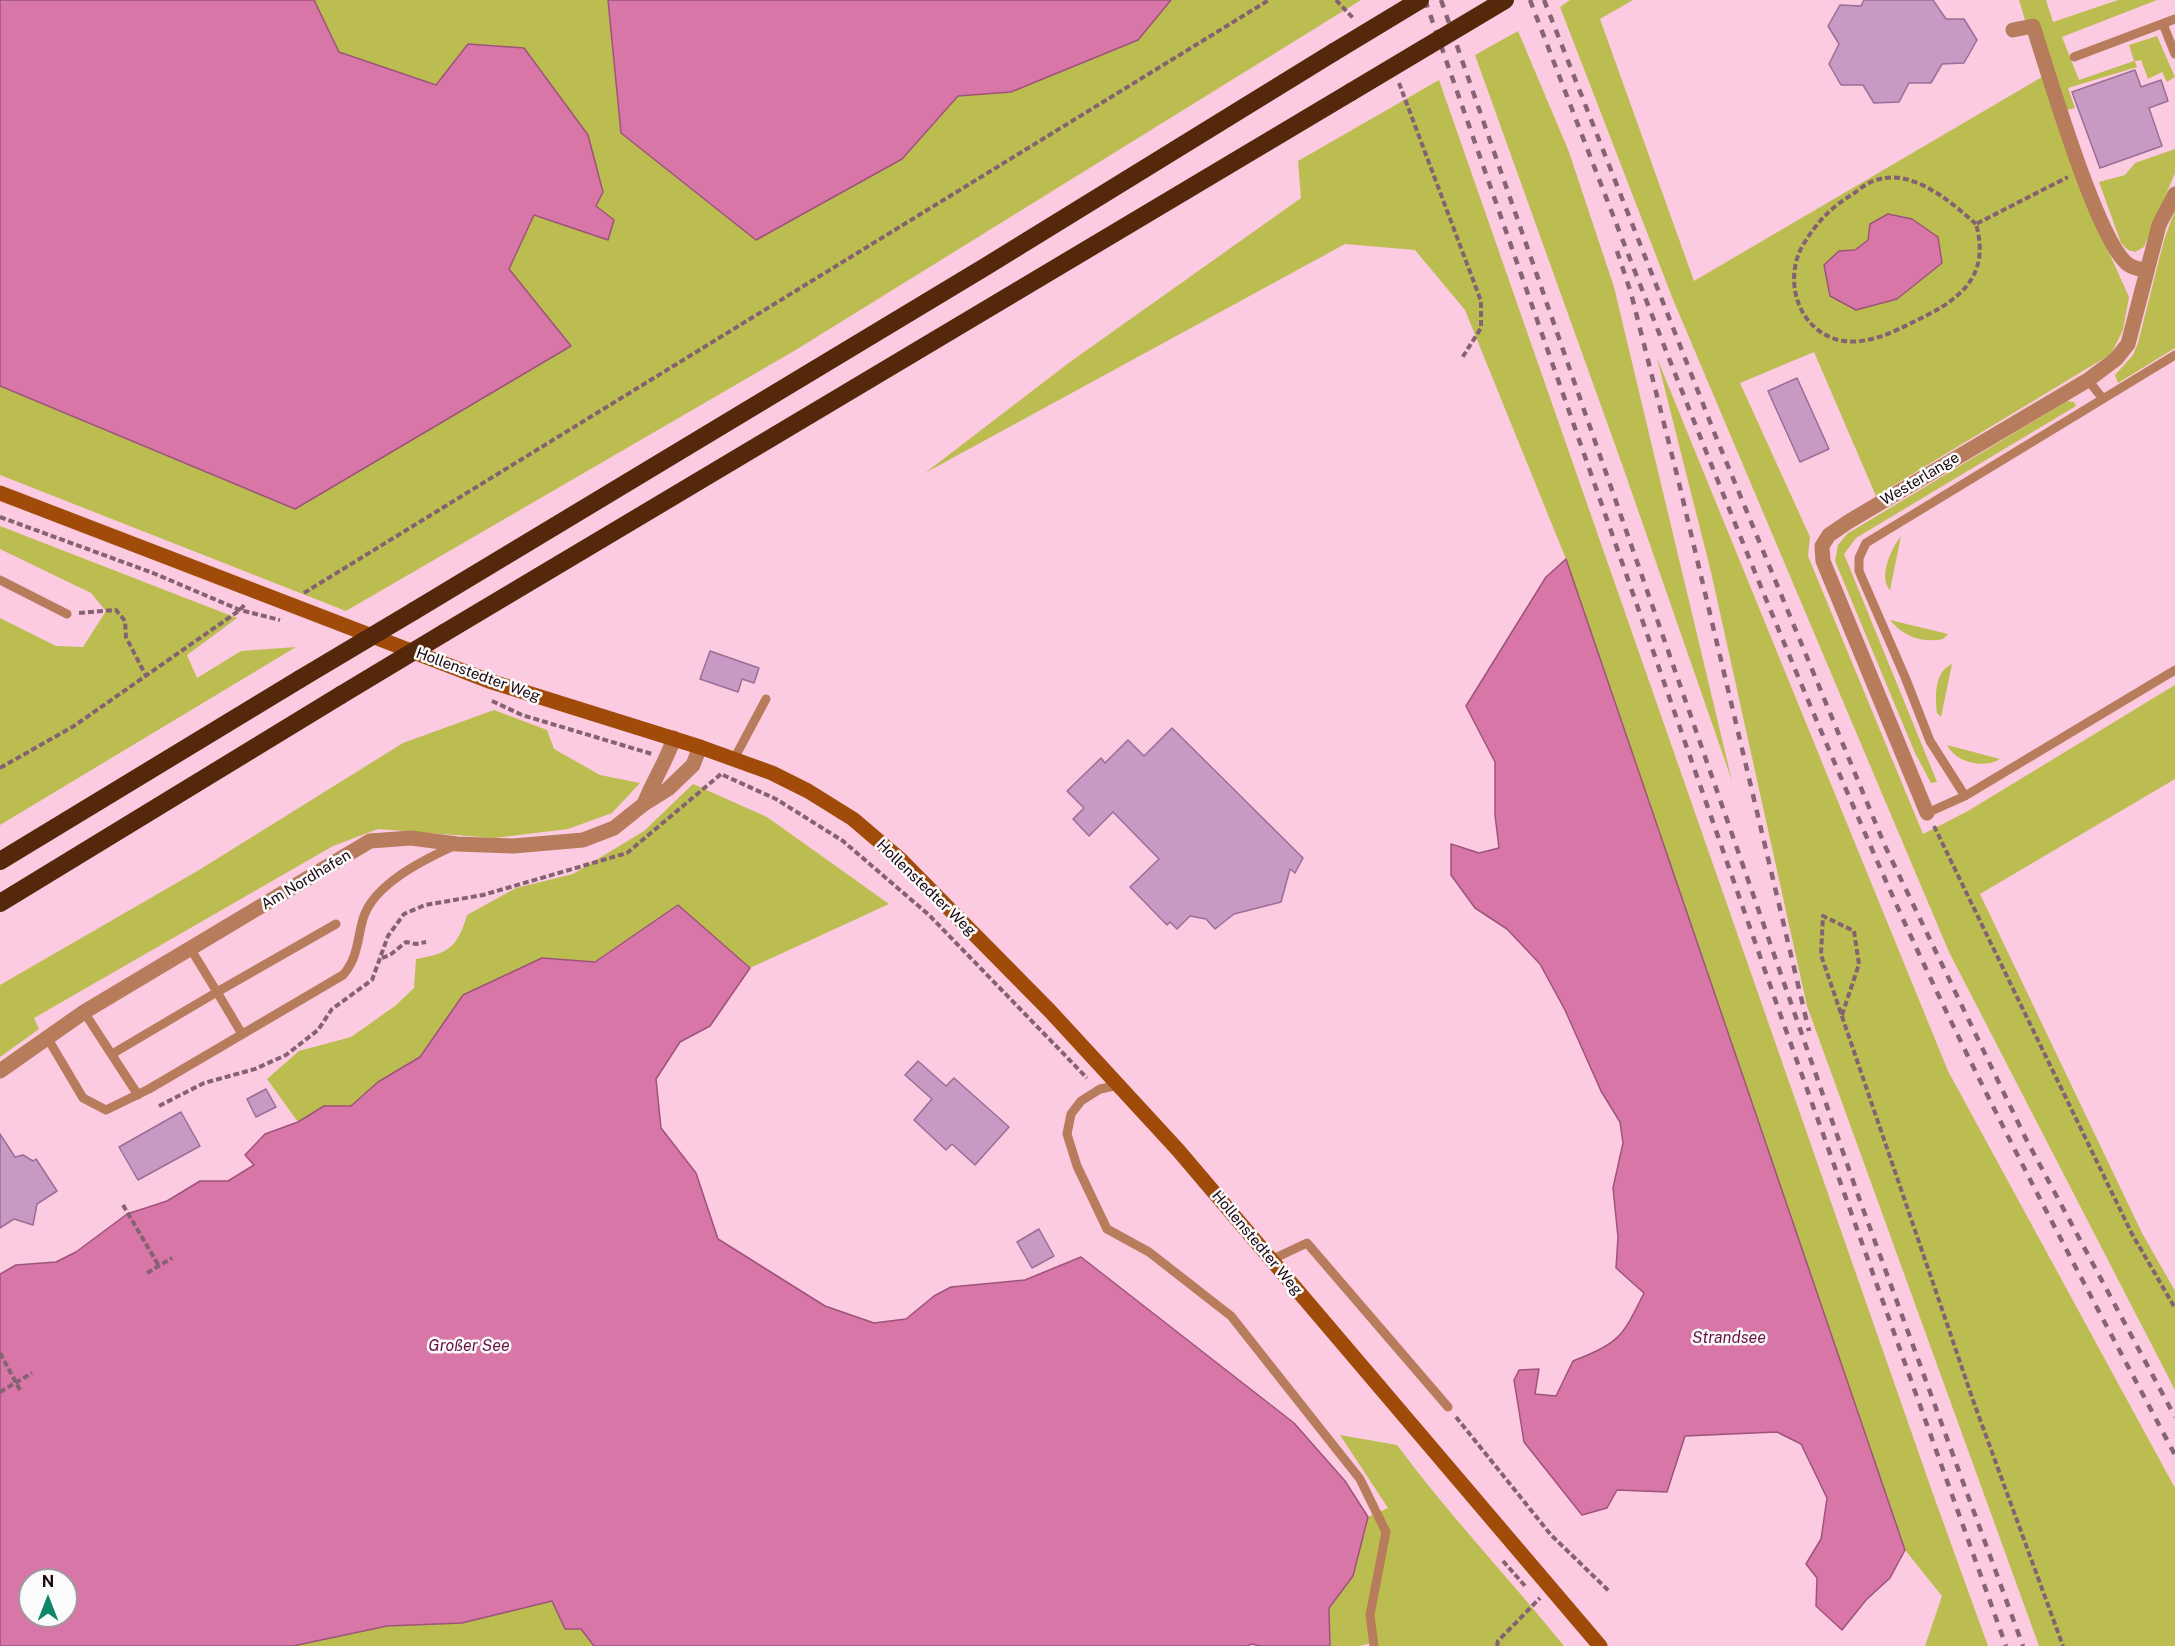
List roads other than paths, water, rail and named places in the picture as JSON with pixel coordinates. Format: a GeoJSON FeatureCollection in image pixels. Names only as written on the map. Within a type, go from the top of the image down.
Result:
{"type":"FeatureCollection","features":[{"type":"Feature","properties":{"kind":"highway"},"geometry":{"type":"LineString","coordinates":[[0,861],[985,267],[1420,0]]}},
{"type":"Feature","properties":{"kind":"highway"},"geometry":{"type":"LineString","coordinates":[[0,903],[444,633],[1505,0]]}},
{"type":"Feature","properties":{"kind":"main road","name":"Hollenstedter Weg"},"geometry":{"type":"LineString","coordinates":[[0,493],[489,681],[674,738],[772,773],[808,791],[853,819],[901,860],[1119,1085],[1600,1646]]}},
{"type":"Feature","properties":{"kind":"street"},"geometry":{"type":"LineString","coordinates":[[2013,30],[2033,26],[2080,171],[2113,245],[2128,265],[2146,270]]}},
{"type":"Feature","properties":{"kind":"street","name":"Westerlange"},"geometry":{"type":"LineString","coordinates":[[1927,813],[1823,561],[1822,546],[1829,535],[1848,522],[2088,380],[2116,359],[2128,344],[2159,225],[2175,194]]}},
{"type":"Feature","properties":{"kind":"street","name":"Am Nordhafen"},"geometry":{"type":"LineString","coordinates":[[644,804],[652,782],[667,759],[674,738]]}},
{"type":"Feature","properties":{"kind":"street","name":"Am Nordhafen"},"geometry":{"type":"LineString","coordinates":[[0,1071],[48,1040],[84,1012],[370,841],[411,838],[457,844],[513,846],[583,840],[614,828],[644,804],[668,789],[693,765],[700,747]]}},
{"type":"Feature","properties":{"kind":"lane"},"geometry":{"type":"LineString","coordinates":[[2074,57],[2175,19]]}},
{"type":"Feature","properties":{"kind":"lane"},"geometry":{"type":"LineString","coordinates":[[2163,24],[2175,54]]}},
{"type":"Feature","properties":{"kind":"lane"},"geometry":{"type":"LineString","coordinates":[[1965,796],[1929,741],[1905,677],[1859,571],[1859,558],[1866,543],[2175,355]]}},
{"type":"Feature","properties":{"kind":"lane"},"geometry":{"type":"LineString","coordinates":[[2088,380],[2103,399]]}},
{"type":"Feature","properties":{"kind":"lane"},"geometry":{"type":"LineString","coordinates":[[0,580],[67,614]]}},
{"type":"Feature","properties":{"kind":"lane"},"geometry":{"type":"LineString","coordinates":[[1927,813],[1965,796],[2175,670]]}},
{"type":"Feature","properties":{"kind":"lane"},"geometry":{"type":"LineString","coordinates":[[734,759],[766,699]]}},
{"type":"Feature","properties":{"kind":"lane"},"geometry":{"type":"LineString","coordinates":[[48,1040],[83,1098],[106,1110],[138,1095],[343,975],[353,964],[362,921],[367,907],[376,895],[423,859],[457,844]]}},
{"type":"Feature","properties":{"kind":"lane"},"geometry":{"type":"LineString","coordinates":[[112,1054],[336,924]]}},
{"type":"Feature","properties":{"kind":"lane"},"geometry":{"type":"LineString","coordinates":[[190,948],[242,1034]]}},
{"type":"Feature","properties":{"kind":"lane"},"geometry":{"type":"LineString","coordinates":[[84,1012],[138,1095]]}},
{"type":"Feature","properties":{"kind":"lane"},"geometry":{"type":"LineString","coordinates":[[1119,1085],[1100,1089],[1081,1101],[1071,1114],[1067,1134],[1077,1166],[1107,1229],[1149,1252],[1231,1316],[1360,1479],[1386,1532],[1370,1615],[1374,1646]]}},
{"type":"Feature","properties":{"kind":"lane"},"geometry":{"type":"LineString","coordinates":[[1270,1260],[1307,1244],[1448,1407]]}},
{"type":"Feature","properties":{"kind":"water"},"geometry":{"type":"Polygon","coordinates":[[[0,0],[314,0],[339,52],[436,85],[468,44],[524,48],[588,135],[603,192],[596,206],[614,220],[608,240],[534,215],[509,269],[571,346],[295,509],[0,386],[0,0]]]}},
{"type":"Feature","properties":{"kind":"water"},"geometry":{"type":"Polygon","coordinates":[[[608,0],[1171,0],[1138,40],[1011,92],[958,96],[902,159],[756,240],[621,133],[608,0]]]}},
{"type":"Feature","properties":{"kind":"water"},"geometry":{"type":"Polygon","coordinates":[[[1888,214],[1912,219],[1938,237],[1942,263],[1897,299],[1856,310],[1830,296],[1824,265],[1839,251],[1855,250],[1868,240],[1870,224],[1888,214]]]}},
{"type":"Feature","properties":{"kind":"water","name":"Strandsee"},"geometry":{"type":"Polygon","coordinates":[[[1566,559],[1905,1550],[1890,1578],[1866,1600],[1842,1630],[1816,1606],[1817,1578],[1806,1564],[1821,1539],[1827,1498],[1801,1444],[1777,1432],[1685,1436],[1667,1492],[1617,1490],[1607,1508],[1582,1515],[1524,1442],[1514,1380],[1519,1370],[1539,1369],[1535,1394],[1556,1396],[1573,1361],[1611,1343],[1625,1329],[1644,1293],[1616,1268],[1618,1237],[1613,1188],[1623,1143],[1620,1122],[1601,1091],[1565,1010],[1540,964],[1507,929],[1475,908],[1451,875],[1451,844],[1479,853],[1499,848],[1495,815],[1495,762],[1466,706],[1546,577],[1566,559]]]}},
{"type":"Feature","properties":{"kind":"water","name":"Großer See"},"geometry":{"type":"Polygon","coordinates":[[[678,905],[750,968],[710,1026],[680,1042],[656,1079],[661,1128],[696,1173],[718,1239],[825,1306],[874,1323],[906,1319],[934,1296],[951,1287],[1025,1280],[1081,1257],[1294,1423],[1345,1481],[1368,1517],[1353,1576],[1329,1608],[1330,1646],[1252,1644],[1247,1646],[594,1646],[581,1629],[565,1629],[552,1601],[462,1623],[387,1626],[293,1646],[0,1646],[0,1274],[16,1265],[56,1262],[76,1252],[127,1214],[167,1201],[200,1181],[228,1181],[254,1165],[245,1155],[265,1134],[298,1122],[324,1106],[351,1106],[378,1082],[420,1057],[463,995],[542,958],[595,962],[678,905]]]}},
{"type":"Feature","properties":{"kind":"railway"},"geometry":{"type":"LineString","coordinates":[[1425,0],[1783,1022],[2006,1646]]}},
{"type":"Feature","properties":{"kind":"railway"},"geometry":{"type":"LineString","coordinates":[[1441,0],[1859,1198],[2023,1646]]}},
{"type":"Feature","properties":{"kind":"railway"},"geometry":{"type":"LineString","coordinates":[[1530,0],[1738,531],[1871,847],[1979,1078],[2175,1455]]}},
{"type":"Feature","properties":{"kind":"railway"},"geometry":{"type":"LineString","coordinates":[[1544,0],[1716,437],[1885,846],[2026,1139],[2175,1417]]}},
{"type":"Feature","properties":{"kind":"railway"},"geometry":{"type":"LineString","coordinates":[[1617,251],[1631,293],[1678,479],[1809,1031]]}}]}
